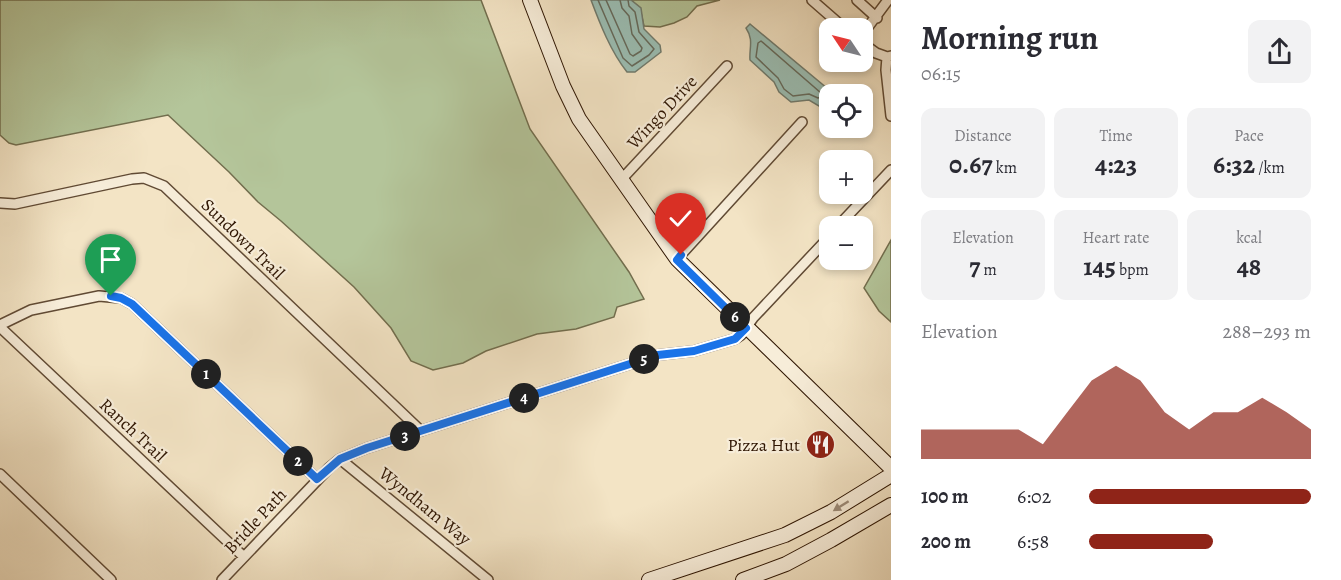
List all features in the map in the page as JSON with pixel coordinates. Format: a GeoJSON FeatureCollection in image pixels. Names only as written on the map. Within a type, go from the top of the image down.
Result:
{"type":"FeatureCollection","features":[{"type":"Feature","properties":{"kind":"street"},"geometry":{"type":"LineString","coordinates":[[530,0],[579,119],[677,260],[891,468]]}},
{"type":"Feature","properties":{"kind":"street"},"geometry":{"type":"LineString","coordinates":[[812,0],[833,18]]}},
{"type":"Feature","properties":{"kind":"street"},"geometry":{"type":"LineString","coordinates":[[857,0],[877,18]]}},
{"type":"Feature","properties":{"kind":"street"},"geometry":{"type":"LineString","coordinates":[[873,23],[888,0]]}},
{"type":"Feature","properties":{"kind":"street"},"geometry":{"type":"LineString","coordinates":[[873,51],[889,56],[886,69],[891,116]]}},
{"type":"Feature","properties":{"kind":"street","name":"Wingo Drive"},"geometry":{"type":"LineString","coordinates":[[621,180],[727,66]]}},
{"type":"Feature","properties":{"kind":"street"},"geometry":{"type":"LineString","coordinates":[[677,260],[802,122]]}},
{"type":"Feature","properties":{"kind":"street"},"geometry":{"type":"LineString","coordinates":[[848,216],[891,171]]}},
{"type":"Feature","properties":{"kind":"street","name":"Sundown Trail"},"geometry":{"type":"LineString","coordinates":[[0,203],[15,204],[132,179],[153,180],[164,186],[421,431]]}},
{"type":"Feature","properties":{"kind":"street","name":"Bridle Path"},"geometry":{"type":"LineString","coordinates":[[222,580],[317,479],[340,459],[367,448],[658,355],[694,351],[735,339],[819,248]]}},
{"type":"Feature","properties":{"kind":"street"},"geometry":{"type":"LineString","coordinates":[[0,326],[14,316],[42,308],[99,296],[121,298],[132,304],[317,479]]}},
{"type":"Feature","properties":{"kind":"street","name":"Ranch Trail"},"geometry":{"type":"LineString","coordinates":[[0,326],[244,557]]}},
{"type":"Feature","properties":{"kind":"street","name":"Wyndham Way"},"geometry":{"type":"LineString","coordinates":[[340,459],[488,580]]}},
{"type":"Feature","properties":{"kind":"street"},"geometry":{"type":"LineString","coordinates":[[0,474],[111,580]]}},
{"type":"Feature","properties":{"kind":"street"},"geometry":{"type":"LineString","coordinates":[[649,580],[785,535],[831,512],[891,475]]}},
{"type":"Feature","properties":{"kind":"street"},"geometry":{"type":"LineString","coordinates":[[743,580],[786,564],[891,505]]}},
{"type":"Feature","properties":{"kind":"green space"},"geometry":{"type":"Polygon","coordinates":[[[0,0],[481,0],[530,129],[629,272],[644,299],[617,307],[614,317],[576,329],[537,334],[486,351],[463,363],[433,370],[411,361],[391,328],[354,287],[258,202],[168,115],[16,145],[9,143],[0,135],[0,0]]]}},
{"type":"Feature","properties":{"kind":"green space"},"geometry":{"type":"Polygon","coordinates":[[[631,0],[720,0],[697,6],[687,17],[660,27],[644,26],[640,8],[631,0]]]}},
{"type":"Feature","properties":{"kind":"green space"},"geometry":{"type":"Polygon","coordinates":[[[891,240],[891,322],[879,311],[864,288],[891,240]]]}},
{"type":"Feature","properties":{"kind":"water"},"geometry":{"type":"Polygon","coordinates":[[[591,0],[631,0],[641,8],[644,29],[660,45],[661,52],[635,72],[627,72],[611,47],[591,0]]]}},
{"type":"Feature","properties":{"kind":"water"},"geometry":{"type":"Polygon","coordinates":[[[750,24],[822,84],[819,84],[819,106],[809,100],[791,102],[779,92],[774,82],[750,60],[751,40],[746,28],[750,24]]]}},
{"type":"Feature","properties":{"kind":"place","name":"Pizza Hut"},"geometry":{"type":"Point","coordinates":[821,445]}},
{"type":"Feature","properties":{"kind":"route"},"geometry":{"type":"LineString","coordinates":[[111,296],[132,304],[317,479],[340,459],[367,448],[658,355],[694,351],[735,339],[741,335],[746,328],[677,260],[681,255]]}}]}
